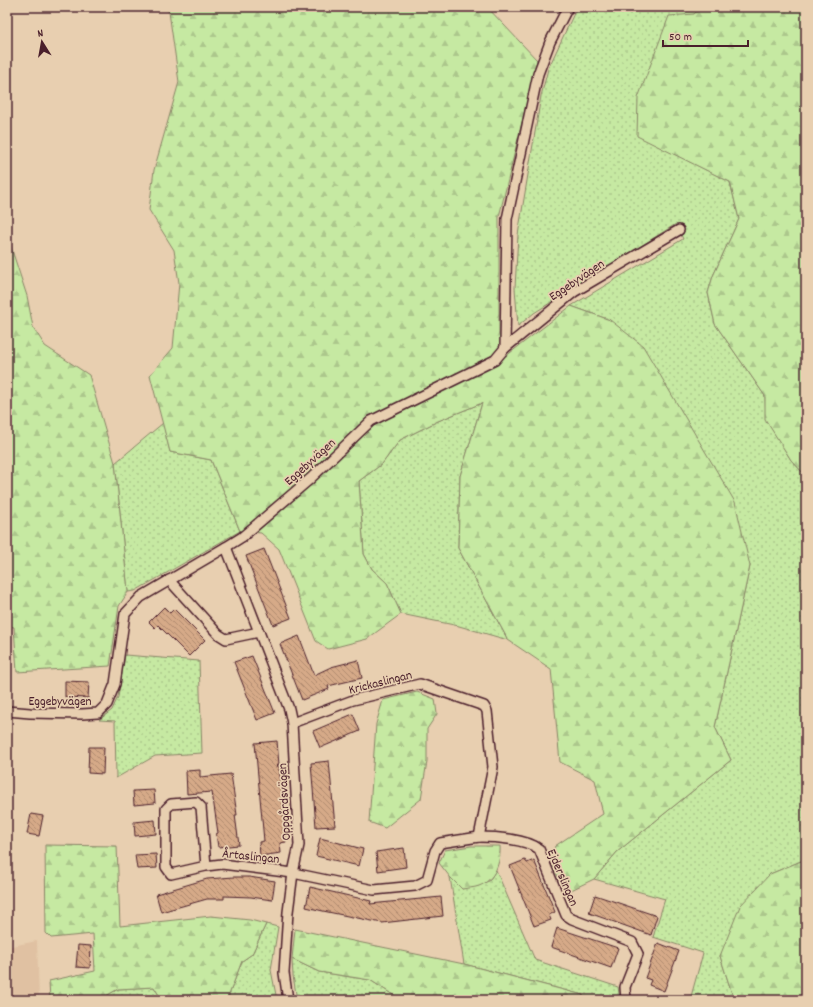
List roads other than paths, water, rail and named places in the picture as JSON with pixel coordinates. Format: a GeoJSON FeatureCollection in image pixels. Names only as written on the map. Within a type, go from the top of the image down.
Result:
{"type":"FeatureCollection","features":[{"type":"Feature","properties":{"kind":"street"},"geometry":{"type":"LineString","coordinates":[[505,348],[506,219],[538,74],[550,42],[568,7]]}},
{"type":"Feature","properties":{"kind":"street","name":"Eggebyvägen"},"geometry":{"type":"LineString","coordinates":[[7,711],[59,714],[98,713],[107,704],[115,684],[125,614],[141,597],[242,537],[310,479],[371,421],[495,360],[505,348],[574,292],[679,230]]}},
{"type":"Feature","properties":{"kind":"street","name":"Oppgårdsvägen"},"geometry":{"type":"LineString","coordinates":[[226,547],[289,709],[292,723],[299,845],[293,872],[288,912],[284,973],[288,1000]]}},
{"type":"Feature","properties":{"kind":"street"},"geometry":{"type":"LineString","coordinates":[[169,580],[218,634],[226,638],[259,632]]}},
{"type":"Feature","properties":{"kind":"street","name":"Krickaslingan"},"geometry":{"type":"LineString","coordinates":[[292,723],[353,700],[420,684],[484,706],[487,711],[493,767],[479,837]]}},
{"type":"Feature","properties":{"kind":"street","name":"Årtaslingan"},"geometry":{"type":"LineString","coordinates":[[206,866],[201,807],[196,802],[172,804],[166,809],[166,868],[171,874],[222,864],[293,872]]}},
{"type":"Feature","properties":{"kind":"street"},"geometry":{"type":"LineString","coordinates":[[293,872],[374,890],[415,886],[427,880],[435,851],[440,843],[479,837]]}},
{"type":"Feature","properties":{"kind":"street","name":"Ejderslingan"},"geometry":{"type":"LineString","coordinates":[[479,837],[492,837],[533,844],[539,849],[566,915],[572,919],[632,942],[638,954],[625,987],[626,1000]]}}]}
